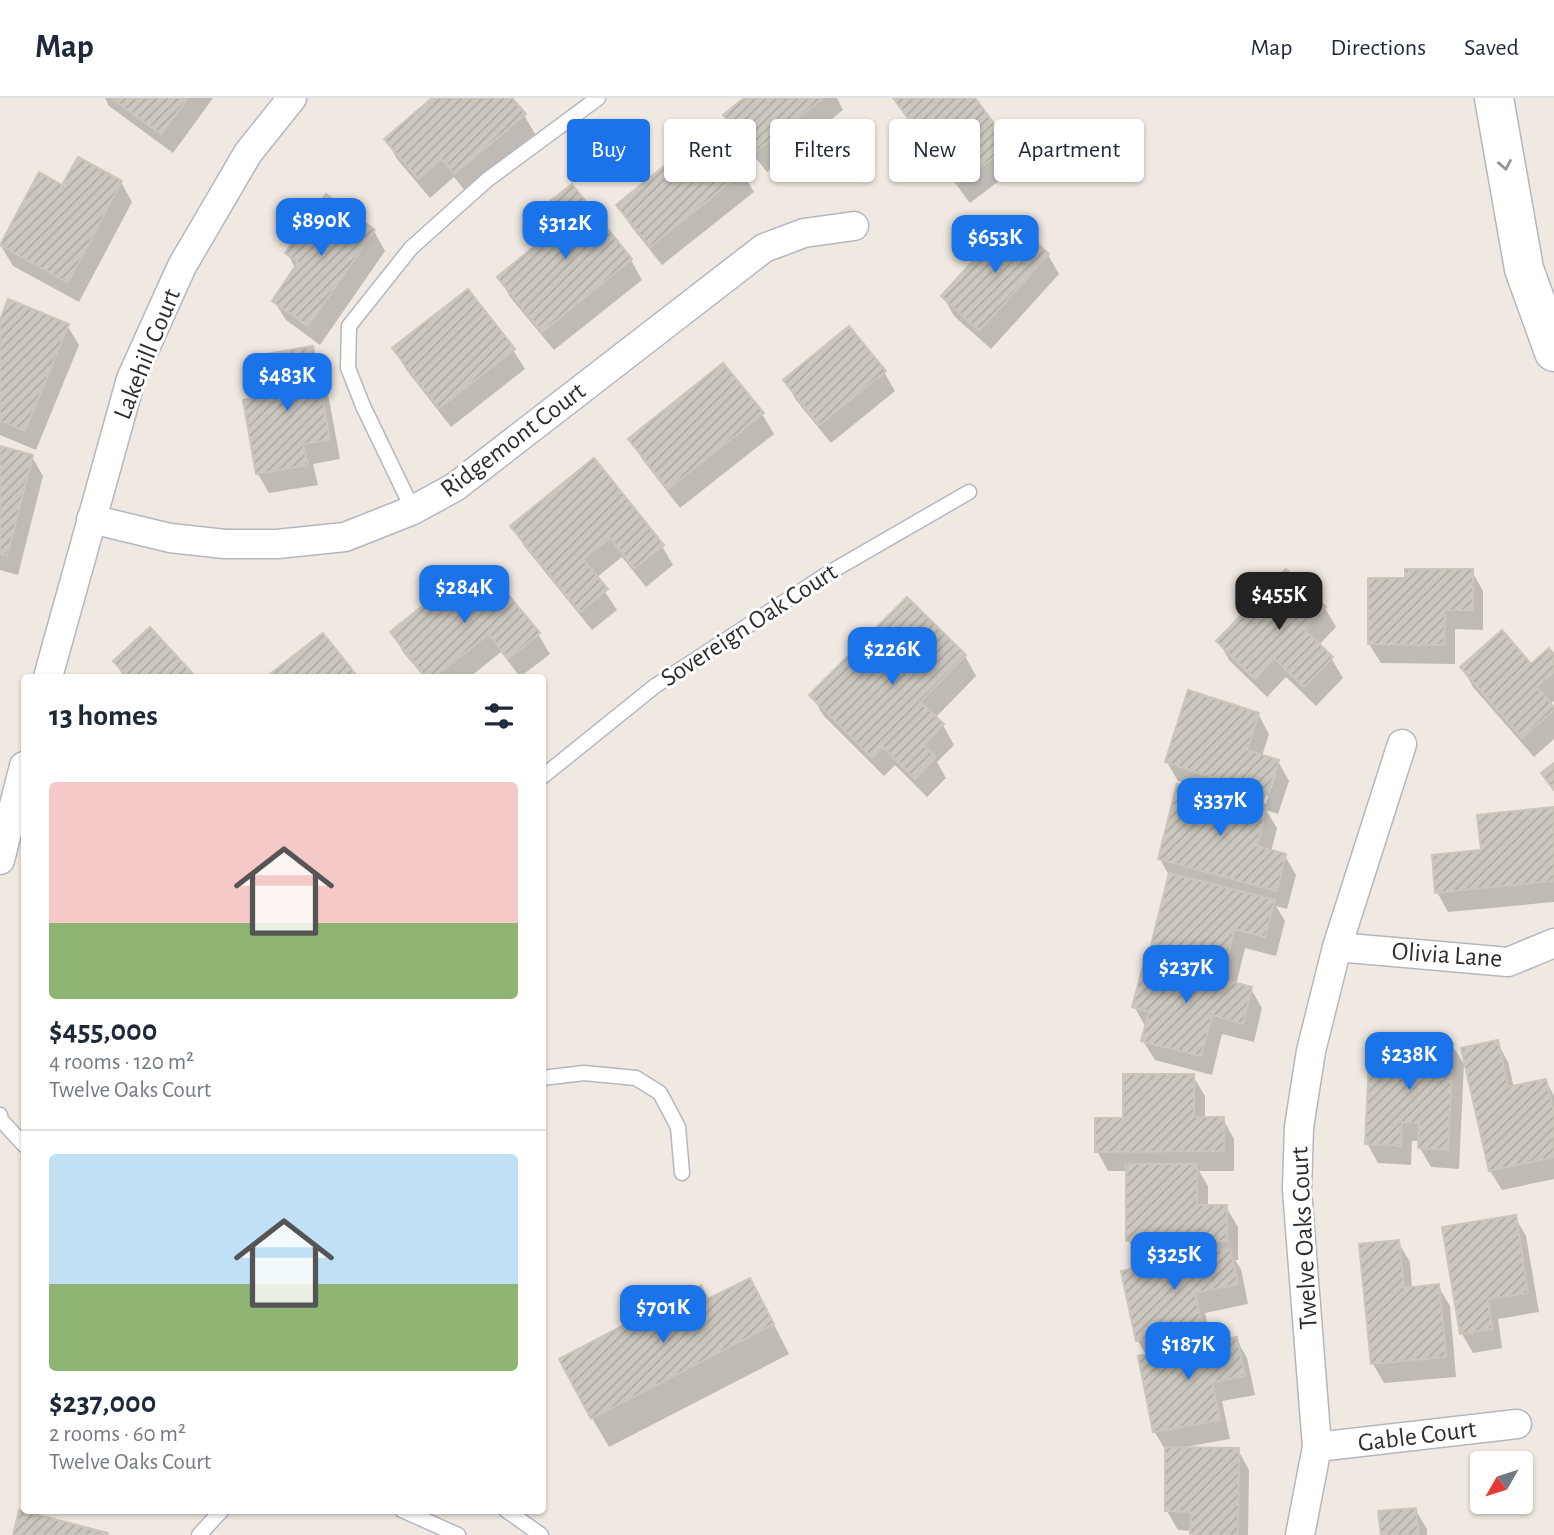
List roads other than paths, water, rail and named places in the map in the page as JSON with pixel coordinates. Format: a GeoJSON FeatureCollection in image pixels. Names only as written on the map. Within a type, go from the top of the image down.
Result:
{"type":"FeatureCollection","features":[{"type":"Feature","properties":{"kind":"main road"},"geometry":{"type":"LineString","coordinates":[[1493,98],[1524,269],[1554,352]]}},
{"type":"Feature","properties":{"kind":"street","name":"Lakehill Court"},"geometry":{"type":"LineString","coordinates":[[49,674],[131,379],[182,266],[248,153],[292,98]]}},
{"type":"Feature","properties":{"kind":"street","name":"Ridgemont Court"},"geometry":{"type":"LineString","coordinates":[[92,519],[170,538],[225,544],[277,544],[345,537],[413,510],[455,487],[764,248],[804,233],[854,226]]}},
{"type":"Feature","properties":{"kind":"street","name":"Twelve Oaks Court"},"geometry":{"type":"LineString","coordinates":[[1300,1535],[1317,1447],[1297,1190],[1298,1140],[1311,1051],[1337,947],[1402,744]]}},
{"type":"Feature","properties":{"kind":"street"},"geometry":{"type":"LineString","coordinates":[[0,860],[21,778]]}},
{"type":"Feature","properties":{"kind":"street","name":"Olivia Lane"},"geometry":{"type":"LineString","coordinates":[[1337,947],[1507,962],[1554,943]]}},
{"type":"Feature","properties":{"kind":"street","name":"Gable Court"},"geometry":{"type":"LineString","coordinates":[[1317,1447],[1517,1424]]}},
{"type":"Feature","properties":{"kind":"lane"},"geometry":{"type":"LineString","coordinates":[[413,510],[363,406],[348,368],[349,326],[411,248],[487,180],[598,98]]}},
{"type":"Feature","properties":{"kind":"lane","name":"Sovereign Oak Court"},"geometry":{"type":"LineString","coordinates":[[546,774],[655,686],[827,573],[969,492]]}},
{"type":"Feature","properties":{"kind":"lane"},"geometry":{"type":"LineString","coordinates":[[546,1078],[584,1073],[636,1078],[660,1093],[678,1127],[682,1173]]}},
{"type":"Feature","properties":{"kind":"lane"},"geometry":{"type":"LineString","coordinates":[[0,1115],[1,1120],[21,1142]]}},
{"type":"Feature","properties":{"kind":"lane"},"geometry":{"type":"LineString","coordinates":[[199,1535],[218,1514]]}},
{"type":"Feature","properties":{"kind":"lane"},"geometry":{"type":"LineString","coordinates":[[411,1514],[458,1535]]}},
{"type":"Feature","properties":{"kind":"lane"},"geometry":{"type":"LineString","coordinates":[[512,1514],[541,1535]]}}]}
